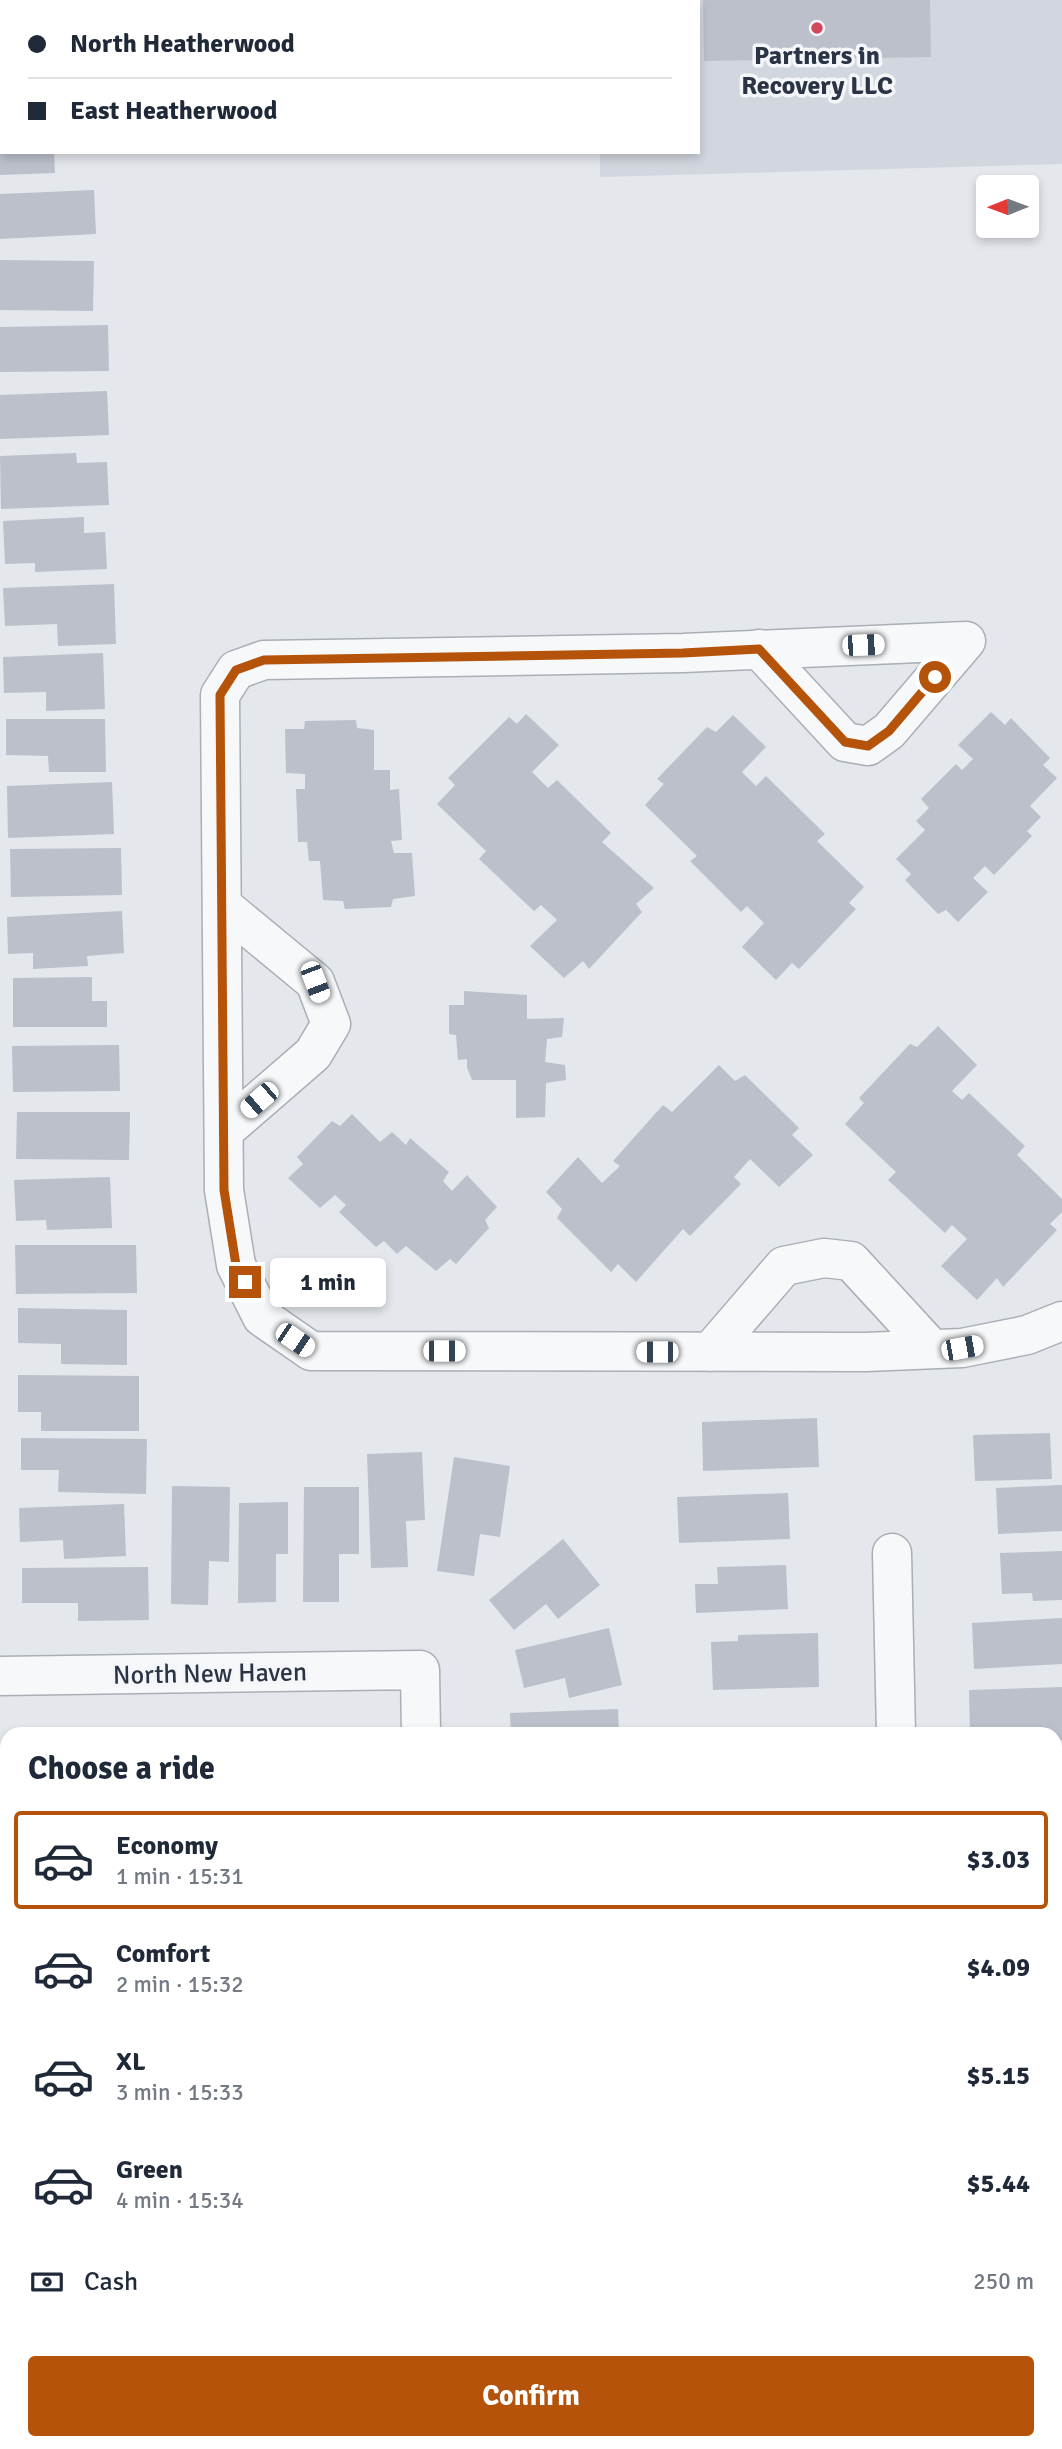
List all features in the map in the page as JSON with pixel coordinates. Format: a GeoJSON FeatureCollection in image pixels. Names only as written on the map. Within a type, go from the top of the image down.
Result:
{"type":"FeatureCollection","features":[{"type":"Feature","properties":{"kind":"street"},"geometry":{"type":"LineString","coordinates":[[759,649],[845,742],[868,746],[889,731],[966,641],[759,649],[683,653],[264,660],[236,670],[220,695],[224,1190],[236,1265],[262,1317],[312,1351],[866,1352],[962,1348],[1027,1335],[1062,1321]]}},
{"type":"Feature","properties":{"kind":"street"},"geometry":{"type":"LineString","coordinates":[[223,906],[315,982],[331,1024],[313,1054],[224,1131]]}},
{"type":"Feature","properties":{"kind":"street"},"geometry":{"type":"LineString","coordinates":[[710,1352],[784,1266],[824,1258],[851,1261],[932,1349]]}},
{"type":"Feature","properties":{"kind":"street"},"geometry":{"type":"LineString","coordinates":[[892,1553],[896,1727]]}},
{"type":"Feature","properties":{"kind":"street","name":"North New Haven"},"geometry":{"type":"LineString","coordinates":[[0,1676],[420,1670],[421,1727]]}},
{"type":"Feature","properties":{"kind":"shaded area"},"geometry":{"type":"Polygon","coordinates":[[[700,0],[1062,0],[1062,164],[600,177],[600,154],[700,154],[700,0]]]}},
{"type":"Feature","properties":{"kind":"building","name":"Partners in Recovery LLC"},"geometry":{"type":"Polygon","coordinates":[[[703,0],[930,0],[931,57],[704,61],[703,0]]]}},
{"type":"Feature","properties":{"kind":"building"},"geometry":{"type":"Polygon","coordinates":[[[0,154],[54,154],[55,173],[0,175],[0,154]]]}},
{"type":"Feature","properties":{"kind":"building"},"geometry":{"type":"Polygon","coordinates":[[[94,190],[96,234],[0,239],[0,194],[94,190]]]}},
{"type":"Feature","properties":{"kind":"building"},"geometry":{"type":"Polygon","coordinates":[[[0,260],[94,261],[93,311],[0,310],[0,260]]]}},
{"type":"Feature","properties":{"kind":"building"},"geometry":{"type":"Polygon","coordinates":[[[108,325],[109,371],[0,372],[0,327],[108,325]]]}},
{"type":"Feature","properties":{"kind":"building"},"geometry":{"type":"Polygon","coordinates":[[[107,391],[109,435],[0,439],[0,395],[107,391]]]}},
{"type":"Feature","properties":{"kind":"building"},"geometry":{"type":"Polygon","coordinates":[[[76,453],[77,463],[107,462],[109,505],[1,509],[0,456],[76,453]]]}},
{"type":"Feature","properties":{"kind":"building"},"geometry":{"type":"Polygon","coordinates":[[[84,517],[84,533],[105,532],[107,569],[35,572],[35,563],[5,564],[3,521],[84,517]]]}},
{"type":"Feature","properties":{"kind":"building"},"geometry":{"type":"Polygon","coordinates":[[[114,584],[116,644],[58,646],[57,624],[5,626],[3,588],[114,584]]]}},
{"type":"Feature","properties":{"kind":"building"},"geometry":{"type":"Polygon","coordinates":[[[103,653],[105,709],[46,711],[46,692],[4,693],[3,657],[103,653]]]}},
{"type":"Feature","properties":{"kind":"building"},"geometry":{"type":"Polygon","coordinates":[[[991,712],[1005,725],[1011,718],[1050,758],[1043,765],[1057,778],[1030,806],[1041,817],[1027,831],[1032,836],[994,875],[985,866],[973,878],[988,892],[958,922],[946,910],[938,914],[905,880],[911,874],[896,859],[925,830],[916,821],[929,808],[921,799],[956,764],[962,770],[973,759],[958,745],[991,712]]]}},
{"type":"Feature","properties":{"kind":"building"},"geometry":{"type":"Polygon","coordinates":[[[526,714],[559,745],[532,772],[548,788],[557,780],[611,833],[602,842],[654,888],[636,904],[642,912],[589,969],[583,961],[564,978],[530,946],[557,920],[541,905],[534,911],[479,859],[486,851],[437,804],[455,785],[448,778],[509,717],[517,724],[526,714]]]}},
{"type":"Feature","properties":{"kind":"building"},"geometry":{"type":"Polygon","coordinates":[[[733,715],[766,747],[742,772],[756,786],[766,776],[825,834],[817,841],[864,887],[849,903],[856,909],[799,969],[792,963],[776,980],[742,947],[764,923],[747,906],[741,912],[690,861],[697,856],[645,805],[664,784],[657,779],[707,727],[716,732],[733,715]]]}},
{"type":"Feature","properties":{"kind":"building"},"geometry":{"type":"Polygon","coordinates":[[[6,719],[105,719],[106,772],[49,772],[48,756],[6,755],[6,719]]]}},
{"type":"Feature","properties":{"kind":"building"},"geometry":{"type":"Polygon","coordinates":[[[356,720],[357,728],[374,730],[374,770],[390,770],[390,790],[399,789],[402,840],[391,841],[394,853],[412,853],[415,896],[393,899],[391,907],[345,909],[343,901],[323,900],[320,861],[309,861],[307,842],[298,842],[296,789],[305,789],[305,774],[286,773],[285,729],[304,729],[305,721],[356,720]]]}},
{"type":"Feature","properties":{"kind":"building"},"geometry":{"type":"Polygon","coordinates":[[[112,782],[114,834],[8,838],[7,786],[112,782]]]}},
{"type":"Feature","properties":{"kind":"building"},"geometry":{"type":"Polygon","coordinates":[[[121,848],[122,895],[11,897],[10,849],[121,848]]]}},
{"type":"Feature","properties":{"kind":"building"},"geometry":{"type":"Polygon","coordinates":[[[122,911],[124,953],[87,956],[88,966],[33,969],[33,953],[8,954],[7,917],[122,911]]]}},
{"type":"Feature","properties":{"kind":"building"},"geometry":{"type":"Polygon","coordinates":[[[92,977],[92,1001],[107,1001],[107,1027],[13,1027],[13,978],[92,977]]]}},
{"type":"Feature","properties":{"kind":"building"},"geometry":{"type":"Polygon","coordinates":[[[464,991],[527,995],[527,1019],[564,1018],[562,1037],[547,1039],[545,1062],[565,1065],[566,1080],[546,1083],[545,1117],[516,1118],[516,1080],[472,1080],[467,1059],[458,1060],[456,1035],[449,1034],[449,1005],[464,1005],[464,991]]]}},
{"type":"Feature","properties":{"kind":"building"},"geometry":{"type":"Polygon","coordinates":[[[938,1026],[977,1065],[952,1091],[962,1100],[969,1093],[1025,1146],[1017,1155],[1062,1199],[1062,1212],[1050,1224],[1057,1230],[1003,1287],[997,1278],[977,1300],[941,1266],[967,1239],[952,1225],[945,1233],[888,1180],[896,1172],[845,1124],[864,1103],[859,1098],[910,1044],[917,1047],[938,1026]]]}},
{"type":"Feature","properties":{"kind":"building"},"geometry":{"type":"Polygon","coordinates":[[[119,1045],[120,1091],[13,1092],[12,1046],[119,1045]]]}},
{"type":"Feature","properties":{"kind":"building"},"geometry":{"type":"Polygon","coordinates":[[[719,1065],[735,1081],[745,1075],[799,1128],[792,1135],[813,1155],[779,1187],[750,1159],[734,1177],[741,1184],[690,1236],[683,1229],[636,1282],[618,1264],[611,1272],[557,1218],[562,1209],[546,1192],[578,1157],[602,1183],[620,1166],[613,1161],[663,1105],[672,1112],[719,1065]]]}},
{"type":"Feature","properties":{"kind":"building"},"geometry":{"type":"Polygon","coordinates":[[[17,1112],[130,1112],[129,1160],[16,1159],[17,1112]]]}},
{"type":"Feature","properties":{"kind":"building"},"geometry":{"type":"Polygon","coordinates":[[[352,1114],[380,1142],[392,1132],[406,1145],[410,1138],[449,1172],[443,1181],[452,1191],[467,1175],[497,1207],[485,1220],[489,1228],[456,1264],[450,1259],[436,1271],[406,1246],[397,1254],[384,1241],[376,1247],[339,1212],[346,1205],[335,1195],[320,1208],[288,1178],[303,1164],[297,1157],[332,1121],[340,1126],[352,1114]]]}},
{"type":"Feature","properties":{"kind":"building"},"geometry":{"type":"Polygon","coordinates":[[[110,1177],[112,1228],[47,1230],[46,1220],[16,1221],[14,1180],[110,1177]]]}},
{"type":"Feature","properties":{"kind":"building"},"geometry":{"type":"Polygon","coordinates":[[[15,1245],[136,1245],[137,1293],[16,1294],[15,1245]]]}},
{"type":"Feature","properties":{"kind":"building"},"geometry":{"type":"Polygon","coordinates":[[[18,1308],[127,1310],[127,1365],[61,1364],[61,1344],[18,1343],[18,1308]]]}},
{"type":"Feature","properties":{"kind":"building"},"geometry":{"type":"Polygon","coordinates":[[[18,1375],[139,1376],[139,1431],[41,1431],[41,1412],[18,1412],[18,1375]]]}},
{"type":"Feature","properties":{"kind":"building"},"geometry":{"type":"Polygon","coordinates":[[[817,1418],[819,1467],[703,1471],[702,1422],[817,1418]]]}},
{"type":"Feature","properties":{"kind":"building"},"geometry":{"type":"Polygon","coordinates":[[[1050,1433],[1052,1479],[975,1481],[973,1435],[1050,1433]]]}},
{"type":"Feature","properties":{"kind":"building"},"geometry":{"type":"Polygon","coordinates":[[[21,1438],[147,1439],[146,1494],[58,1492],[59,1470],[21,1470],[21,1438]]]}},
{"type":"Feature","properties":{"kind":"building"},"geometry":{"type":"Polygon","coordinates":[[[422,1452],[425,1520],[406,1521],[408,1567],[371,1568],[367,1454],[422,1452]]]}},
{"type":"Feature","properties":{"kind":"building"},"geometry":{"type":"Polygon","coordinates":[[[454,1457],[510,1466],[500,1537],[480,1534],[474,1576],[437,1571],[454,1457]]]}},
{"type":"Feature","properties":{"kind":"building"},"geometry":{"type":"Polygon","coordinates":[[[1062,1485],[1062,1531],[998,1534],[996,1488],[1062,1485]]]}},
{"type":"Feature","properties":{"kind":"building"},"geometry":{"type":"Polygon","coordinates":[[[172,1486],[230,1487],[229,1562],[209,1561],[208,1605],[171,1604],[172,1486]]]}},
{"type":"Feature","properties":{"kind":"building"},"geometry":{"type":"Polygon","coordinates":[[[304,1487],[359,1487],[359,1554],[339,1554],[339,1602],[303,1602],[304,1487]]]}},
{"type":"Feature","properties":{"kind":"building"},"geometry":{"type":"Polygon","coordinates":[[[788,1493],[790,1539],[679,1543],[677,1497],[788,1493]]]}},
{"type":"Feature","properties":{"kind":"building"},"geometry":{"type":"Polygon","coordinates":[[[288,1502],[288,1554],[276,1554],[276,1602],[238,1603],[239,1503],[288,1502]]]}},
{"type":"Feature","properties":{"kind":"building"},"geometry":{"type":"Polygon","coordinates":[[[124,1504],[126,1556],[64,1559],[63,1540],[20,1542],[19,1508],[124,1504]]]}},
{"type":"Feature","properties":{"kind":"building"},"geometry":{"type":"Polygon","coordinates":[[[563,1539],[600,1585],[558,1619],[546,1604],[514,1630],[489,1600],[563,1539]]]}},
{"type":"Feature","properties":{"kind":"building"},"geometry":{"type":"Polygon","coordinates":[[[1062,1551],[1062,1600],[1033,1601],[1032,1593],[1002,1594],[1000,1553],[1062,1551]]]}},
{"type":"Feature","properties":{"kind":"building"},"geometry":{"type":"Polygon","coordinates":[[[786,1565],[788,1609],[696,1613],[695,1584],[718,1584],[717,1567],[786,1565]]]}},
{"type":"Feature","properties":{"kind":"building"},"geometry":{"type":"Polygon","coordinates":[[[148,1567],[149,1620],[78,1621],[78,1603],[22,1603],[22,1568],[148,1567]]]}},
{"type":"Feature","properties":{"kind":"building"},"geometry":{"type":"Polygon","coordinates":[[[1062,1618],[1062,1664],[974,1669],[972,1623],[1062,1618]]]}},
{"type":"Feature","properties":{"kind":"building"},"geometry":{"type":"Polygon","coordinates":[[[609,1628],[622,1685],[569,1698],[565,1678],[524,1688],[515,1650],[609,1628]]]}},
{"type":"Feature","properties":{"kind":"building"},"geometry":{"type":"Polygon","coordinates":[[[818,1633],[819,1687],[713,1690],[711,1642],[738,1641],[738,1635],[818,1633]]]}},
{"type":"Feature","properties":{"kind":"building"},"geometry":{"type":"Polygon","coordinates":[[[1062,1687],[1062,1727],[970,1727],[969,1690],[1062,1687]]]}},
{"type":"Feature","properties":{"kind":"building"},"geometry":{"type":"Polygon","coordinates":[[[618,1709],[619,1727],[511,1727],[510,1713],[618,1709]]]}},
{"type":"Feature","properties":{"kind":"place","name":"Partners in Recovery LLC"},"geometry":{"type":"Point","coordinates":[817,28]}},
{"type":"Feature","properties":{"kind":"route"},"geometry":{"type":"LineString","coordinates":[[245,1282],[236,1265],[224,1190],[220,695],[236,670],[264,660],[683,653],[759,649],[845,742],[868,746],[889,731],[935,677]]}}]}
